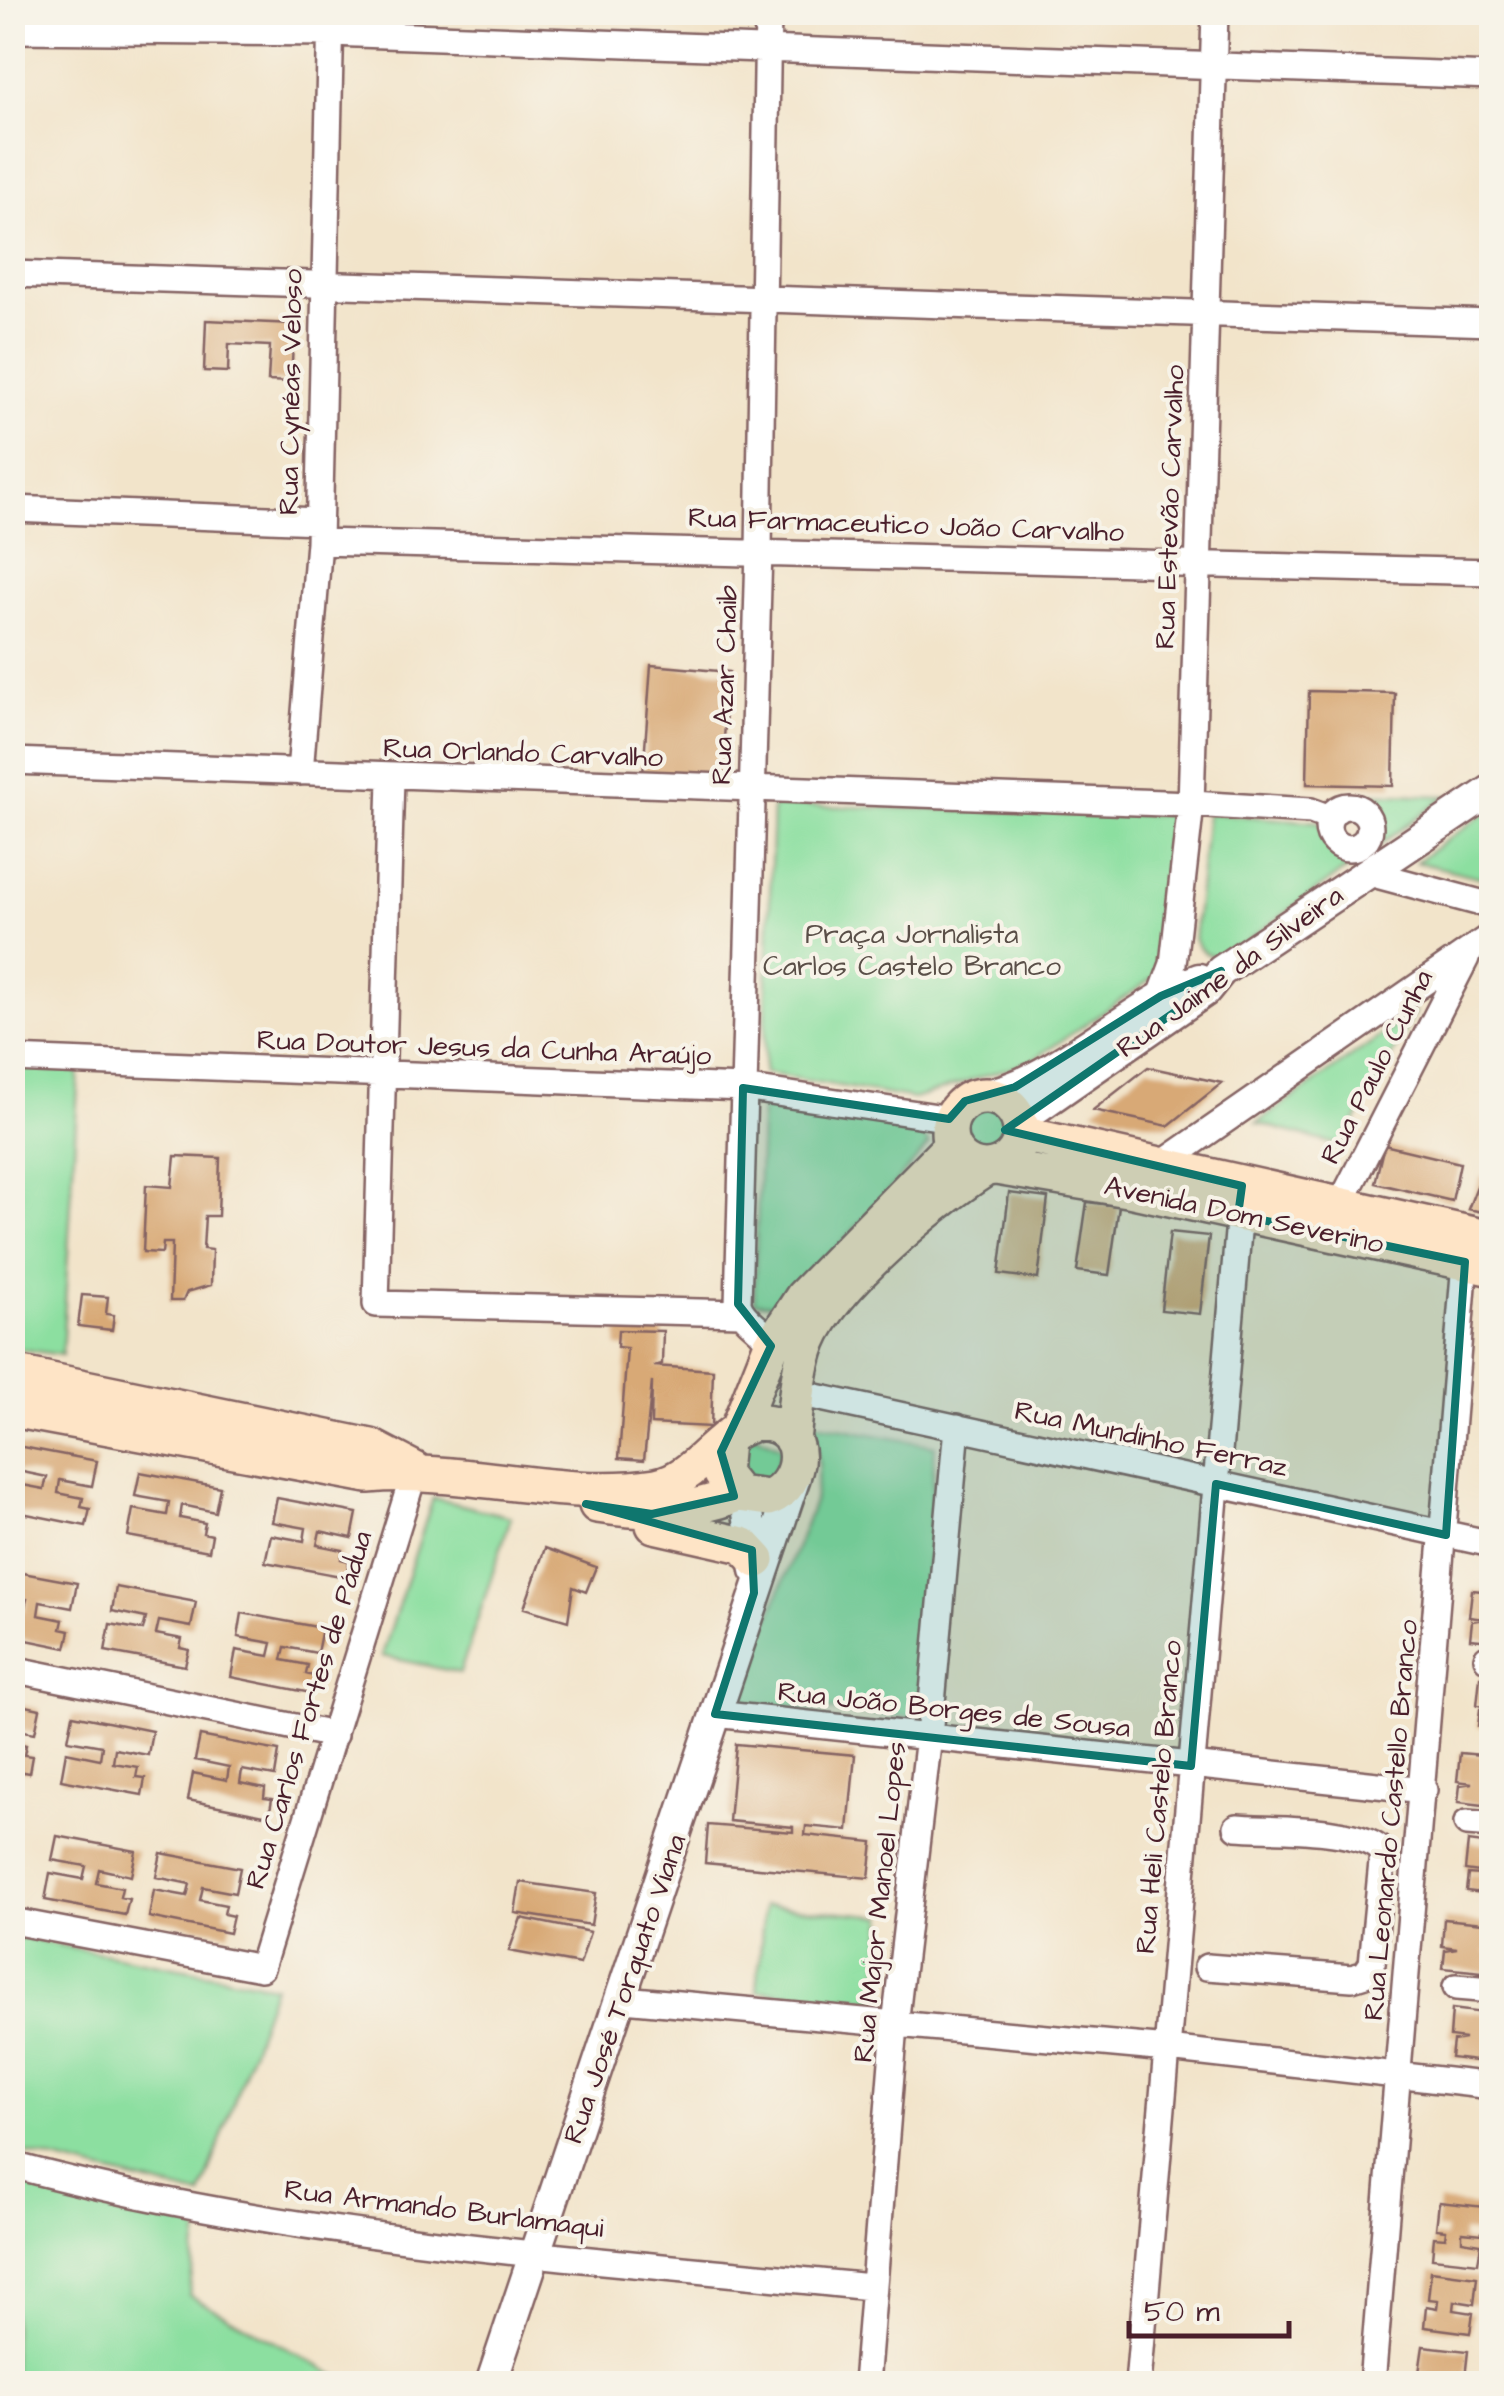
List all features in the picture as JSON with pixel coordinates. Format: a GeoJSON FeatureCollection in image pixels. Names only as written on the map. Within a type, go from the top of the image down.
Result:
{"type":"FeatureCollection","features":[{"type":"Feature","properties":{"kind":"main road"},"geometry":{"type":"LineString","coordinates":[[509,1486],[531,1496],[652,1514],[701,1508],[742,1496],[779,1494],[794,1477],[798,1465],[792,1440],[810,1339],[848,1286],[941,1197],[1014,1154],[1020,1127],[1004,1102],[980,1096],[959,1106],[951,1132],[822,1276],[771,1346],[732,1435],[722,1474],[742,1496]]}},
{"type":"Feature","properties":{"kind":"main road","name":"Avenida Dom Severino"},"geometry":{"type":"LineString","coordinates":[[1020,1127],[1156,1168],[1240,1200],[1483,1256]]}},
{"type":"Feature","properties":{"kind":"main road"},"geometry":{"type":"LineString","coordinates":[[951,1132],[965,1163],[991,1168]]}},
{"type":"Feature","properties":{"kind":"main road","name":"Avenida Dom Severino"},"geometry":{"type":"LineString","coordinates":[[991,1168],[1240,1200],[1339,1207],[1483,1256]]}},
{"type":"Feature","properties":{"kind":"main road"},"geometry":{"type":"LineString","coordinates":[[12,1373],[370,1447],[416,1470]]}},
{"type":"Feature","properties":{"kind":"main road"},"geometry":{"type":"LineString","coordinates":[[12,1409],[368,1474],[416,1470],[509,1486],[616,1491],[662,1485],[699,1466],[750,1423],[771,1424],[792,1440]]}},
{"type":"Feature","properties":{"kind":"main road"},"geometry":{"type":"LineString","coordinates":[[586,1504],[743,1545],[756,1576]]}},
{"type":"Feature","properties":{"kind":"street","name":"Rua Azar Chaib"},"geometry":{"type":"LineString","coordinates":[[741,1312],[743,1088],[760,550],[768,12]]}},
{"type":"Feature","properties":{"kind":"street","name":"Rua Estevão Carvalho"},"geometry":{"type":"LineString","coordinates":[[1160,996],[1173,964],[1191,804],[1215,12]]}},
{"type":"Feature","properties":{"kind":"street"},"geometry":{"type":"LineString","coordinates":[[12,30],[331,23],[767,52],[1492,76]]}},
{"type":"Feature","properties":{"kind":"street","name":"Rua Cynéas Veloso"},"geometry":{"type":"LineString","coordinates":[[300,772],[319,532],[331,23]]}},
{"type":"Feature","properties":{"kind":"street"},"geometry":{"type":"LineString","coordinates":[[12,274],[1492,324]]}},
{"type":"Feature","properties":{"kind":"street","name":"Rua Farmaceutico João Carvalho"},"geometry":{"type":"LineString","coordinates":[[12,510],[319,532],[1492,572]]}},
{"type":"Feature","properties":{"kind":"street","name":"Rua Orlando Carvalho"},"geometry":{"type":"LineString","coordinates":[[12,761],[752,792],[1191,804],[1311,810],[1330,818]]}},
{"type":"Feature","properties":{"kind":"street"},"geometry":{"type":"LineString","coordinates":[[391,778],[376,1304],[741,1312],[766,1332],[771,1346]]}},
{"type":"Feature","properties":{"kind":"street","name":"Rua Jaime da Silveira"},"geometry":{"type":"LineString","coordinates":[[1020,1127],[1206,991],[1221,972],[1492,790]]}},
{"type":"Feature","properties":{"kind":"street"},"geometry":{"type":"LineString","coordinates":[[1368,873],[1492,906]]}},
{"type":"Feature","properties":{"kind":"street"},"geometry":{"type":"LineString","coordinates":[[1156,1168],[1492,934]]}},
{"type":"Feature","properties":{"kind":"street"},"geometry":{"type":"LineString","coordinates":[[1175,936],[1183,959],[1197,969],[1221,972]]}},
{"type":"Feature","properties":{"kind":"street","name":"Rua Paulo Cunha"},"geometry":{"type":"LineString","coordinates":[[1339,1207],[1468,954]]}},
{"type":"Feature","properties":{"kind":"street"},"geometry":{"type":"LineString","coordinates":[[980,1096],[1015,1087],[1160,996],[1221,972]]}},
{"type":"Feature","properties":{"kind":"street","name":"Rua Doutor Jesus da Cunha Araújo"},"geometry":{"type":"LineString","coordinates":[[12,1059],[743,1088],[951,1132]]}},
{"type":"Feature","properties":{"kind":"street","name":"Rua Heli Castelo Branco"},"geometry":{"type":"LineString","coordinates":[[1138,2384],[1240,1200]]}},
{"type":"Feature","properties":{"kind":"street","name":"Rua Leonardo Castello Branco"},"geometry":{"type":"LineString","coordinates":[[1372,2384],[1446,1535],[1483,1256]]}},
{"type":"Feature","properties":{"kind":"street","name":"Rua Mundinho Ferraz"},"geometry":{"type":"LineString","coordinates":[[798,1393],[1492,1544]]}},
{"type":"Feature","properties":{"kind":"street","name":"Rua Major Manoel Lopes"},"geometry":{"type":"LineString","coordinates":[[866,2384],[895,2025],[929,1736],[957,1428]]}},
{"type":"Feature","properties":{"kind":"street","name":"Rua Carlos Fortes de Pádua"},"geometry":{"type":"LineString","coordinates":[[12,1921],[262,1968],[334,1734],[363,1619],[416,1470]]}},
{"type":"Feature","properties":{"kind":"street","name":"Rua José Torquato Viana"},"geometry":{"type":"LineString","coordinates":[[491,2384],[535,2253],[569,2126],[624,1998],[756,1576],[794,1477]]}},
{"type":"Feature","properties":{"kind":"street","name":"Rua José Torquato Viana"},"geometry":{"type":"LineString","coordinates":[[742,1496],[756,1576]]}},
{"type":"Feature","properties":{"kind":"street"},"geometry":{"type":"LineString","coordinates":[[12,1669],[334,1734]]}},
{"type":"Feature","properties":{"kind":"street","name":"Rua João Borges de Sousa"},"geometry":{"type":"LineString","coordinates":[[715,1714],[1424,1790]]}},
{"type":"Feature","properties":{"kind":"street"},"geometry":{"type":"LineString","coordinates":[[1208,1966],[1352,1978],[1366,1974],[1372,1964],[1383,1852],[1376,1844],[1345,1835],[1237,1827]]}},
{"type":"Feature","properties":{"kind":"street"},"geometry":{"type":"LineString","coordinates":[[1378,1902],[1414,1908]]}},
{"type":"Feature","properties":{"kind":"street"},"geometry":{"type":"LineString","coordinates":[[1456,1987],[1492,1990]]}},
{"type":"Feature","properties":{"kind":"street"},"geometry":{"type":"LineString","coordinates":[[624,1998],[1168,2050],[1492,2086]]}},
{"type":"Feature","properties":{"kind":"street","name":"Rua Armando Burlamaqui"},"geometry":{"type":"LineString","coordinates":[[12,2165],[170,2203],[535,2253],[872,2287]]}},
{"type":"Feature","properties":{"kind":"highlighted area"},"geometry":{"type":"Polygon","coordinates":[[[1221,971],[1205,991],[1005,1130],[1242,1186],[1238,1215],[1465,1262],[1446,1535],[1216,1484],[1191,1766],[715,1714],[754,1593],[752,1550],[586,1504],[652,1514],[734,1496],[721,1452],[771,1346],[738,1304],[743,1088],[949,1119],[965,1101],[1015,1087],[1161,996],[1221,971]]]}},
{"type":"Feature","properties":{"kind":"green space"},"geometry":{"type":"Polygon","coordinates":[[[1367,793],[1447,796],[1226,956],[1211,955],[1200,948],[1194,939],[1207,813],[1319,822],[1327,843],[1352,854],[1366,850],[1378,838],[1378,821],[1367,793]]]}},
{"type":"Feature","properties":{"kind":"green space","name":"Praça Jornalista Carlos Castelo Branco"},"geometry":{"type":"Polygon","coordinates":[[[773,805],[1180,815],[1159,974],[1033,1060],[914,1099],[764,1073],[773,805]]]}},
{"type":"Feature","properties":{"kind":"green space"},"geometry":{"type":"Polygon","coordinates":[[[1491,809],[1491,880],[1416,862],[1491,809]]]}},
{"type":"Feature","properties":{"kind":"green space"},"geometry":{"type":"Polygon","coordinates":[[[1416,1011],[1342,1146],[1257,1123],[1416,1011]]]}},
{"type":"Feature","properties":{"kind":"green space"},"geometry":{"type":"Polygon","coordinates":[[[13,1065],[79,1068],[62,1355],[13,1348],[13,1065]]]}},
{"type":"Feature","properties":{"kind":"green space"},"geometry":{"type":"Polygon","coordinates":[[[762,1099],[918,1128],[929,1145],[786,1306],[754,1302],[762,1099]]]}},
{"type":"Feature","properties":{"kind":"green space"},"geometry":{"type":"Polygon","coordinates":[[[985,1105],[1003,1113],[1011,1131],[1003,1149],[985,1157],[967,1149],[959,1131],[967,1113],[985,1105]]]}},
{"type":"Feature","properties":{"kind":"green space"},"geometry":{"type":"Polygon","coordinates":[[[812,1423],[935,1446],[919,1718],[737,1702],[814,1502],[819,1465],[812,1423]]]}},
{"type":"Feature","properties":{"kind":"green space"},"geometry":{"type":"Polygon","coordinates":[[[755,1435],[782,1448],[774,1482],[739,1477],[736,1448],[755,1435]]]}},
{"type":"Feature","properties":{"kind":"green space"},"geometry":{"type":"Polygon","coordinates":[[[433,1498],[511,1517],[460,1673],[382,1656],[433,1498]]]}},
{"type":"Feature","properties":{"kind":"green space"},"geometry":{"type":"Polygon","coordinates":[[[764,1905],[884,1916],[877,2001],[757,1991],[764,1905]]]}},
{"type":"Feature","properties":{"kind":"green space"},"geometry":{"type":"Polygon","coordinates":[[[12,1936],[274,1986],[201,2196],[13,2150],[12,1936]]]}},
{"type":"Feature","properties":{"kind":"green space"},"geometry":{"type":"Polygon","coordinates":[[[13,2180],[200,2217],[189,2295],[350,2383],[13,2384],[13,2180]]]}},
{"type":"Feature","properties":{"kind":"building"},"geometry":{"type":"Polygon","coordinates":[[[206,320],[294,324],[291,382],[268,381],[270,346],[229,344],[228,372],[204,371],[206,320]]]}},
{"type":"Feature","properties":{"kind":"building"},"geometry":{"type":"Polygon","coordinates":[[[651,665],[729,672],[721,778],[643,774],[651,665]]]}},
{"type":"Feature","properties":{"kind":"building"},"geometry":{"type":"Polygon","coordinates":[[[1309,691],[1395,693],[1393,786],[1307,784],[1309,691]]]}},
{"type":"Feature","properties":{"kind":"building"},"geometry":{"type":"Polygon","coordinates":[[[1148,1067],[1222,1083],[1168,1126],[1093,1110],[1148,1067]]]}},
{"type":"Feature","properties":{"kind":"building"},"geometry":{"type":"Polygon","coordinates":[[[1384,1145],[1460,1163],[1452,1201],[1375,1183],[1384,1145]]]}},
{"type":"Feature","properties":{"kind":"building"},"geometry":{"type":"Polygon","coordinates":[[[175,1156],[220,1158],[218,1216],[205,1216],[203,1249],[212,1250],[211,1285],[187,1292],[183,1301],[170,1301],[172,1243],[163,1243],[162,1253],[143,1252],[146,1185],[172,1187],[175,1156]]]}},
{"type":"Feature","properties":{"kind":"building"},"geometry":{"type":"Polygon","coordinates":[[[1481,1176],[1492,1178],[1492,1214],[1468,1209],[1481,1176]]]}},
{"type":"Feature","properties":{"kind":"building"},"geometry":{"type":"Polygon","coordinates":[[[1009,1193],[1048,1198],[1038,1279],[999,1274],[1009,1193]]]}},
{"type":"Feature","properties":{"kind":"building"},"geometry":{"type":"Polygon","coordinates":[[[1087,1202],[1119,1206],[1109,1275],[1077,1271],[1087,1202]]]}},
{"type":"Feature","properties":{"kind":"building"},"geometry":{"type":"Polygon","coordinates":[[[1170,1232],[1209,1236],[1200,1314],[1161,1310],[1170,1232]]]}},
{"type":"Feature","properties":{"kind":"building"},"geometry":{"type":"Polygon","coordinates":[[[82,1295],[108,1297],[106,1314],[114,1315],[112,1330],[78,1326],[82,1295]]]}},
{"type":"Feature","properties":{"kind":"building"},"geometry":{"type":"Polygon","coordinates":[[[618,1330],[663,1331],[662,1364],[654,1366],[713,1370],[711,1427],[651,1424],[652,1382],[644,1460],[619,1458],[627,1348],[617,1347],[618,1330]]]}},
{"type":"Feature","properties":{"kind":"building"},"geometry":{"type":"Polygon","coordinates":[[[17,1446],[97,1461],[92,1486],[60,1480],[58,1493],[83,1498],[81,1507],[90,1509],[86,1526],[12,1511],[12,1483],[44,1489],[47,1477],[13,1470],[17,1446]]]}},
{"type":"Feature","properties":{"kind":"building"},"geometry":{"type":"Polygon","coordinates":[[[140,1472],[220,1487],[215,1512],[182,1505],[180,1518],[205,1523],[203,1533],[212,1535],[209,1551],[128,1536],[133,1509],[167,1515],[169,1502],[135,1496],[140,1472]]]}},
{"type":"Feature","properties":{"kind":"building"},"geometry":{"type":"Polygon","coordinates":[[[277,1498],[357,1513],[352,1538],[320,1531],[317,1545],[343,1550],[341,1559],[349,1561],[346,1577],[265,1562],[271,1535],[304,1541],[306,1528],[272,1522],[277,1498]]]}},
{"type":"Feature","properties":{"kind":"building"},"geometry":{"type":"Polygon","coordinates":[[[545,1548],[596,1567],[586,1592],[573,1587],[568,1621],[524,1608],[545,1548]]]}},
{"type":"Feature","properties":{"kind":"building"},"geometry":{"type":"Polygon","coordinates":[[[12,1571],[77,1583],[72,1608],[40,1602],[38,1615],[63,1620],[61,1629],[70,1631],[66,1648],[12,1637],[12,1609],[24,1611],[27,1599],[12,1596],[12,1571]]]}},
{"type":"Feature","properties":{"kind":"building"},"geometry":{"type":"Polygon","coordinates":[[[116,1587],[196,1602],[191,1627],[159,1621],[156,1634],[182,1639],[180,1648],[189,1650],[185,1666],[105,1651],[110,1624],[143,1630],[146,1618],[112,1611],[116,1587]]]}},
{"type":"Feature","properties":{"kind":"building"},"geometry":{"type":"Polygon","coordinates":[[[1472,1590],[1492,1592],[1492,1641],[1470,1639],[1472,1621],[1484,1619],[1469,1617],[1472,1590]]]}},
{"type":"Feature","properties":{"kind":"building"},"geometry":{"type":"Polygon","coordinates":[[[242,1613],[322,1628],[317,1653],[285,1647],[282,1660],[308,1665],[306,1674],[314,1676],[311,1693],[231,1677],[236,1650],[269,1656],[272,1643],[238,1637],[242,1613]]]}},
{"type":"Feature","properties":{"kind":"building"},"geometry":{"type":"Polygon","coordinates":[[[1480,1677],[1492,1678],[1492,1707],[1477,1705],[1480,1677]]]}},
{"type":"Feature","properties":{"kind":"building"},"geometry":{"type":"Polygon","coordinates":[[[12,1703],[40,1709],[35,1733],[12,1729],[12,1703]]]}},
{"type":"Feature","properties":{"kind":"building"},"geometry":{"type":"Polygon","coordinates":[[[1480,1709],[1492,1710],[1492,1728],[1478,1726],[1480,1709]]]}},
{"type":"Feature","properties":{"kind":"building"},"geometry":{"type":"Polygon","coordinates":[[[73,1715],[152,1731],[148,1755],[115,1749],[113,1763],[138,1767],[136,1777],[145,1778],[142,1795],[61,1780],[66,1752],[100,1759],[102,1746],[68,1740],[73,1715]]]}},
{"type":"Feature","properties":{"kind":"building"},"geometry":{"type":"Polygon","coordinates":[[[200,1736],[279,1751],[275,1776],[242,1770],[240,1783],[265,1788],[264,1798],[272,1799],[269,1816],[188,1800],[193,1773],[227,1780],[229,1767],[195,1760],[200,1736]]]}},
{"type":"Feature","properties":{"kind":"building"},"geometry":{"type":"Polygon","coordinates":[[[12,1742],[26,1745],[24,1755],[32,1756],[29,1773],[12,1770],[12,1742]]]}},
{"type":"Feature","properties":{"kind":"building"},"geometry":{"type":"Polygon","coordinates":[[[736,1744],[855,1755],[848,1830],[806,1826],[805,1835],[873,1842],[869,1878],[705,1863],[708,1825],[793,1832],[793,1827],[729,1821],[736,1744]]]}},
{"type":"Feature","properties":{"kind":"building"},"geometry":{"type":"Polygon","coordinates":[[[1460,1753],[1492,1756],[1492,1806],[1458,1802],[1460,1785],[1472,1783],[1457,1781],[1460,1753]]]}},
{"type":"Feature","properties":{"kind":"building"},"geometry":{"type":"Polygon","coordinates":[[[57,1836],[136,1851],[131,1876],[99,1869],[96,1883],[122,1888],[120,1897],[129,1899],[125,1915],[45,1900],[50,1873],[83,1879],[86,1866],[52,1860],[57,1836]]]}},
{"type":"Feature","properties":{"kind":"building"},"geometry":{"type":"Polygon","coordinates":[[[1468,1842],[1492,1845],[1492,1894],[1466,1891],[1468,1874],[1480,1875],[1465,1870],[1468,1842]]]}},
{"type":"Feature","properties":{"kind":"building"},"geometry":{"type":"Polygon","coordinates":[[[161,1853],[240,1868],[235,1893],[203,1887],[200,1900],[226,1905],[224,1914],[233,1916],[229,1933],[149,1917],[154,1890],[187,1896],[190,1884],[156,1877],[161,1853]]]}},
{"type":"Feature","properties":{"kind":"building"},"geometry":{"type":"Polygon","coordinates":[[[520,1882],[596,1893],[591,1925],[515,1913],[520,1882]]]}},
{"type":"Feature","properties":{"kind":"building"},"geometry":{"type":"Polygon","coordinates":[[[521,1918],[590,1932],[580,1964],[509,1951],[521,1918]]]}},
{"type":"Feature","properties":{"kind":"building"},"geometry":{"type":"Polygon","coordinates":[[[1444,1919],[1492,1924],[1492,1950],[1484,1952],[1492,1953],[1492,1973],[1443,1968],[1445,1950],[1457,1948],[1442,1946],[1444,1919]]]}},
{"type":"Feature","properties":{"kind":"building"},"geometry":{"type":"Polygon","coordinates":[[[1452,2009],[1492,2014],[1492,2063],[1451,2058],[1453,2041],[1465,2039],[1450,2037],[1452,2009]]]}},
{"type":"Feature","properties":{"kind":"building"},"geometry":{"type":"Polygon","coordinates":[[[1439,2202],[1485,2207],[1482,2234],[1462,2232],[1462,2241],[1481,2244],[1478,2263],[1432,2258],[1434,2237],[1445,2238],[1446,2230],[1436,2229],[1439,2202]]]}},
{"type":"Feature","properties":{"kind":"building"},"geometry":{"type":"Polygon","coordinates":[[[1431,2271],[1477,2277],[1474,2304],[1455,2301],[1454,2310],[1473,2313],[1470,2333],[1424,2327],[1426,2306],[1437,2308],[1438,2300],[1428,2299],[1431,2271]]]}},
{"type":"Feature","properties":{"kind":"building"},"geometry":{"type":"Polygon","coordinates":[[[1423,2346],[1468,2351],[1465,2378],[1446,2376],[1445,2384],[1428,2384],[1429,2374],[1419,2373],[1423,2346]]]}}]}
